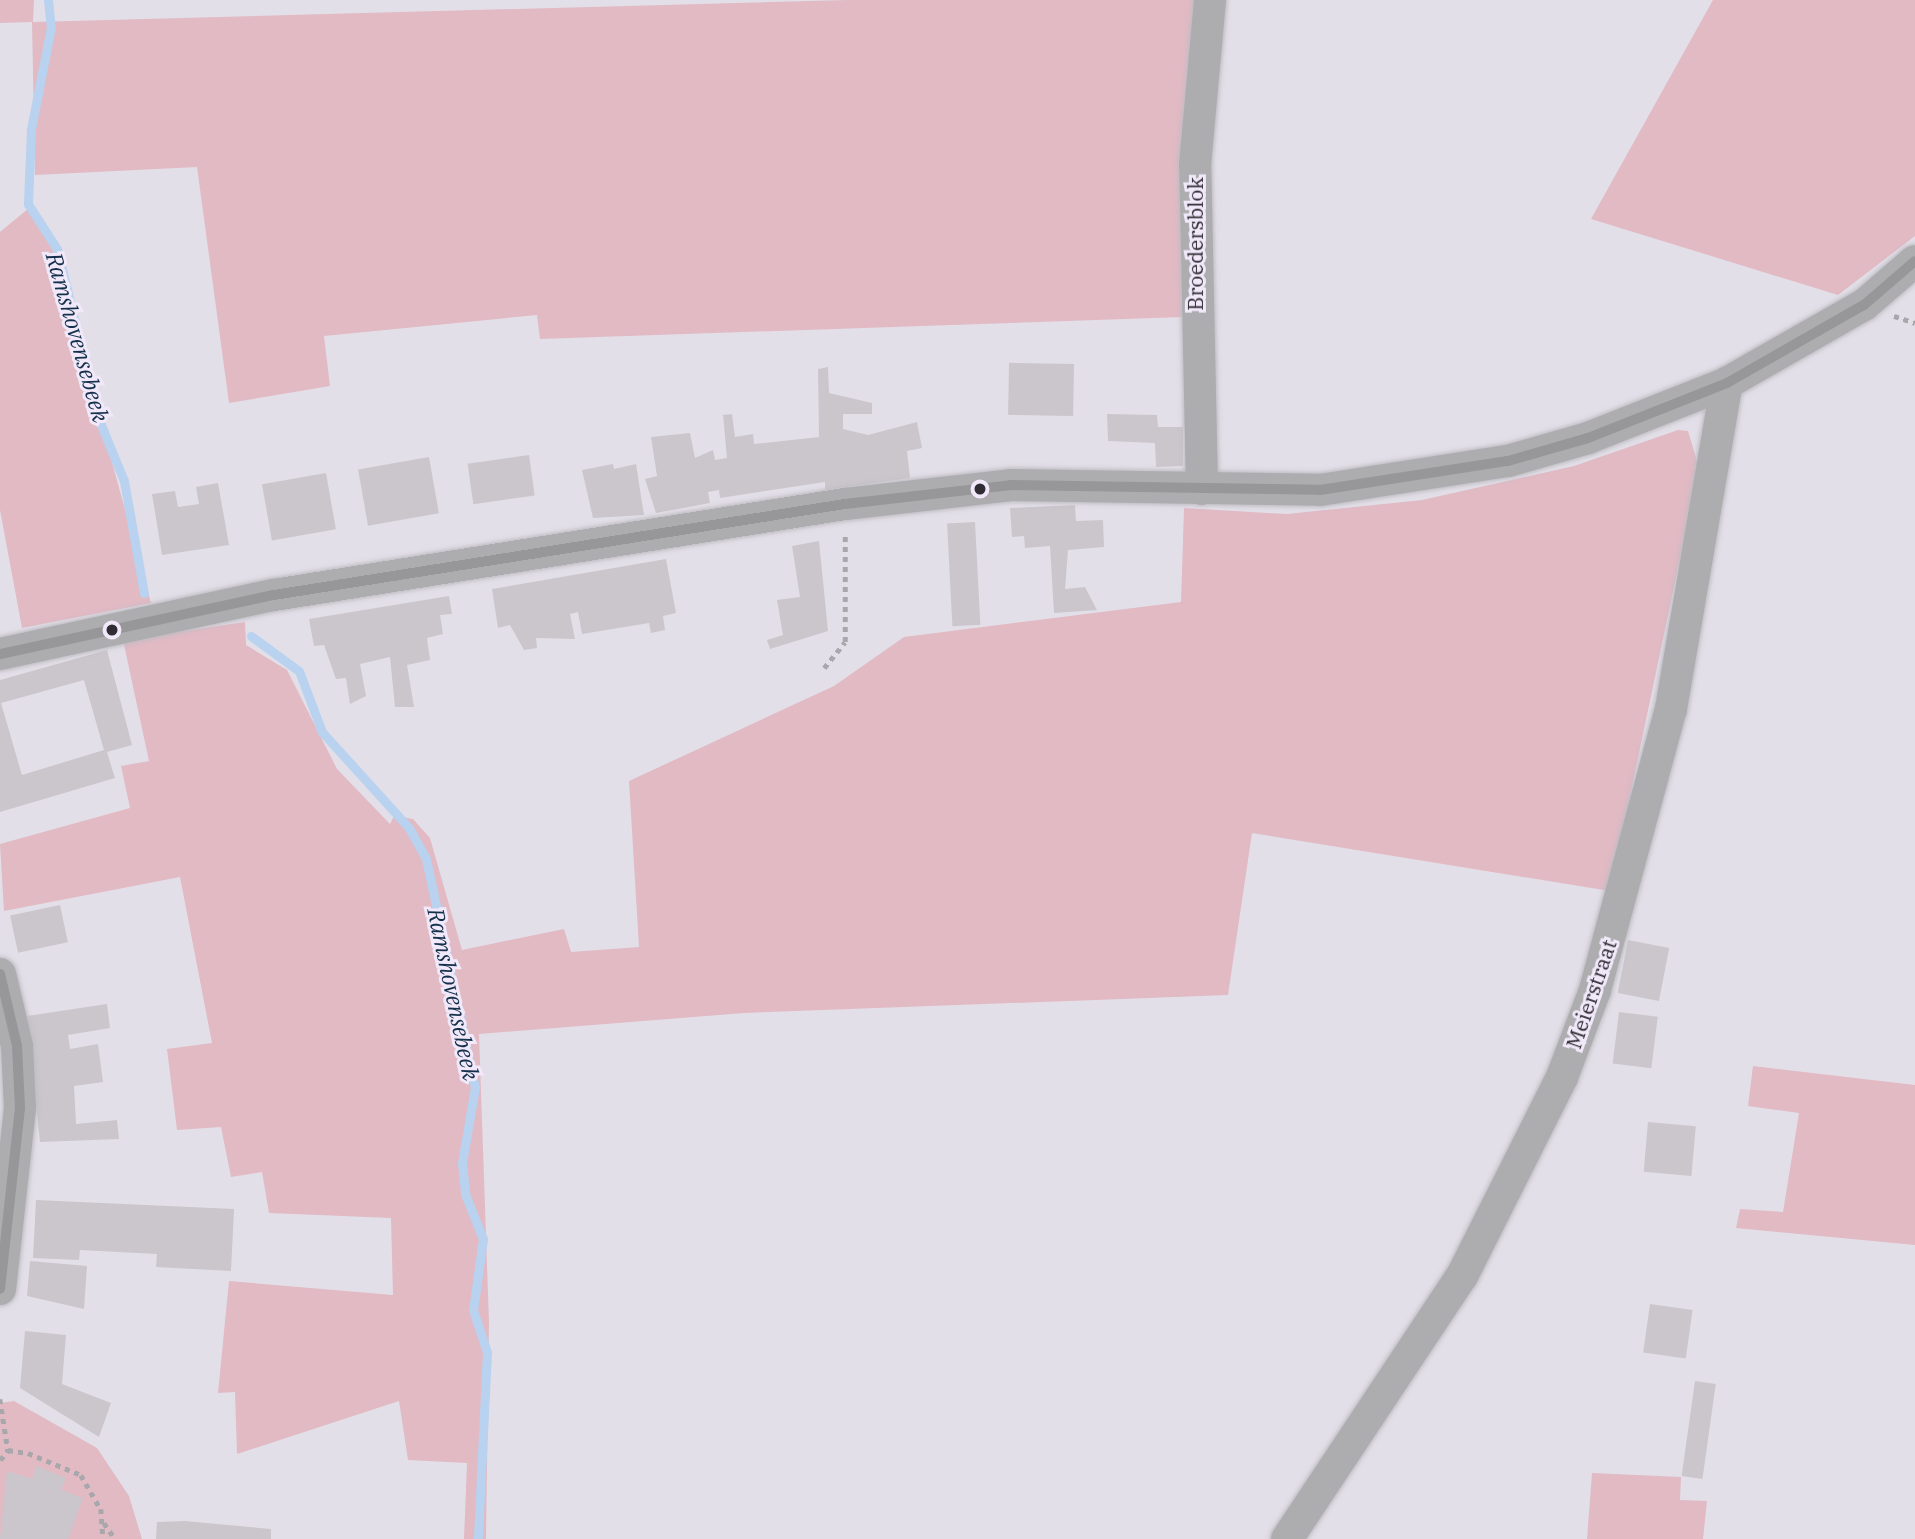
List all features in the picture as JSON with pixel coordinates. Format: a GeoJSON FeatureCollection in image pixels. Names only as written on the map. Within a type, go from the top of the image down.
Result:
{"type":"FeatureCollection","features":[{"type":"Feature","properties":{"kind":"street","name":"Broedersblok"},"geometry":{"type":"LineString","coordinates":[[1202,489],[1195,165],[1210,0]]}},
{"type":"Feature","properties":{"kind":"street"},"geometry":{"type":"LineString","coordinates":[[0,654],[274,595],[845,504],[1010,485],[1320,490],[1508,461],[1588,438],[1727,383],[1864,305],[1915,261]]}},
{"type":"Feature","properties":{"kind":"street","name":"Meierstraat"},"geometry":{"type":"LineString","coordinates":[[1287,1539],[1462,1276],[1562,1077],[1595,990],[1671,709],[1727,383]]}},
{"type":"Feature","properties":{"kind":"street"},"geometry":{"type":"LineString","coordinates":[[0,974],[17,1046],[20,1108],[0,1289]]}},
{"type":"Feature","properties":{"kind":"path"},"geometry":{"type":"LineString","coordinates":[[824,668],[845,642],[845,504]]}},
{"type":"Feature","properties":{"kind":"path"},"geometry":{"type":"LineString","coordinates":[[0,1399],[8,1450],[0,1460]]}},
{"type":"Feature","properties":{"kind":"path"},"geometry":{"type":"LineString","coordinates":[[8,1450],[81,1475],[103,1522],[115,1539]]}},
{"type":"Feature","properties":{"kind":"path"},"geometry":{"type":"LineString","coordinates":[[103,1522],[103,1539]]}},
{"type":"Feature","properties":{"kind":"shaded area"},"geometry":{"type":"Polygon","coordinates":[[[0,0],[34,0],[33,22],[847,0],[1205,0],[1184,317],[540,339],[537,315],[324,336],[330,386],[229,403],[197,167],[35,175],[32,22],[0,23],[0,0]]]}},
{"type":"Feature","properties":{"kind":"shaded area"},"geometry":{"type":"Polygon","coordinates":[[[1713,0],[1915,0],[1915,236],[1838,295],[1591,219],[1713,0]]]}},
{"type":"Feature","properties":{"kind":"shaded area"},"geometry":{"type":"Polygon","coordinates":[[[29,208],[50,239],[151,603],[22,628],[0,510],[0,232],[29,208]]]}},
{"type":"Feature","properties":{"kind":"shaded area"},"geometry":{"type":"Polygon","coordinates":[[[1678,430],[1688,431],[1699,468],[1610,891],[1252,833],[1228,995],[744,1013],[479,1034],[489,1322],[486,1539],[464,1539],[467,1463],[408,1460],[399,1401],[237,1454],[235,1392],[218,1393],[229,1281],[393,1295],[391,1218],[269,1213],[262,1172],[231,1177],[221,1127],[177,1130],[167,1049],[212,1043],[180,877],[4,911],[0,844],[130,808],[121,766],[149,761],[123,640],[245,622],[246,645],[287,670],[337,769],[390,824],[394,816],[413,819],[430,838],[462,950],[564,929],[571,952],[639,947],[629,781],[834,686],[904,637],[1181,602],[1184,508],[1287,514],[1422,500],[1574,466],[1678,430]]]}},
{"type":"Feature","properties":{"kind":"shaded area"},"geometry":{"type":"Polygon","coordinates":[[[1753,1066],[1915,1085],[1915,1245],[1736,1228],[1740,1209],[1783,1212],[1799,1113],[1748,1106],[1753,1066]]]}},
{"type":"Feature","properties":{"kind":"shaded area"},"geometry":{"type":"Polygon","coordinates":[[[14,1401],[97,1448],[129,1496],[142,1539],[0,1539],[0,1403],[14,1401]]]}},
{"type":"Feature","properties":{"kind":"shaded area"},"geometry":{"type":"Polygon","coordinates":[[[1592,1473],[1681,1477],[1680,1500],[1707,1501],[1703,1539],[1587,1539],[1592,1473]]]}},
{"type":"Feature","properties":{"kind":"building"},"geometry":{"type":"Polygon","coordinates":[[[1009,363],[1074,364],[1073,416],[1008,415],[1009,363]]]}},
{"type":"Feature","properties":{"kind":"building"},"geometry":{"type":"Polygon","coordinates":[[[828,367],[829,393],[872,403],[872,414],[843,414],[843,429],[868,435],[917,422],[922,448],[907,451],[910,478],[825,490],[825,482],[720,498],[719,490],[708,492],[710,503],[656,513],[645,479],[657,476],[651,437],[690,433],[695,458],[713,450],[715,460],[727,458],[723,415],[732,414],[735,437],[753,434],[754,444],[819,437],[818,369],[828,367]]]}},
{"type":"Feature","properties":{"kind":"building"},"geometry":{"type":"Polygon","coordinates":[[[1107,414],[1157,415],[1158,427],[1183,427],[1183,466],[1156,467],[1155,443],[1108,441],[1107,414]]]}},
{"type":"Feature","properties":{"kind":"building"},"geometry":{"type":"Polygon","coordinates":[[[529,455],[535,496],[473,504],[468,464],[529,455]]]}},
{"type":"Feature","properties":{"kind":"building"},"geometry":{"type":"Polygon","coordinates":[[[429,457],[439,513],[368,526],[358,470],[429,457]]]}},
{"type":"Feature","properties":{"kind":"building"},"geometry":{"type":"Polygon","coordinates":[[[613,464],[614,469],[636,464],[644,515],[593,518],[582,470],[613,464]]]}},
{"type":"Feature","properties":{"kind":"building"},"geometry":{"type":"Polygon","coordinates":[[[326,473],[336,529],[272,540],[262,484],[326,473]]]}},
{"type":"Feature","properties":{"kind":"building"},"geometry":{"type":"Polygon","coordinates":[[[218,483],[229,545],[162,555],[152,494],[175,491],[178,507],[199,504],[196,487],[218,483]]]}},
{"type":"Feature","properties":{"kind":"building"},"geometry":{"type":"Polygon","coordinates":[[[1075,505],[1076,521],[1103,520],[1104,547],[1068,550],[1065,589],[1085,587],[1097,610],[1054,613],[1050,546],[1025,548],[1024,536],[1012,537],[1010,508],[1075,505]]]}},
{"type":"Feature","properties":{"kind":"building"},"geometry":{"type":"Polygon","coordinates":[[[975,522],[980,625],[952,626],[947,523],[975,522]]]}},
{"type":"Feature","properties":{"kind":"building"},"geometry":{"type":"Polygon","coordinates":[[[819,541],[828,631],[770,649],[767,640],[783,635],[777,600],[800,597],[792,546],[819,541]]]}},
{"type":"Feature","properties":{"kind":"building"},"geometry":{"type":"Polygon","coordinates":[[[666,559],[676,613],[663,616],[665,630],[651,633],[649,623],[582,634],[578,612],[570,614],[575,639],[536,638],[537,648],[524,650],[510,625],[498,628],[492,589],[666,559]]]}},
{"type":"Feature","properties":{"kind":"building"},"geometry":{"type":"Polygon","coordinates":[[[449,596],[452,614],[440,615],[443,634],[427,638],[430,660],[407,665],[414,707],[395,707],[390,657],[360,664],[366,696],[350,704],[346,678],[336,679],[324,645],[314,646],[309,619],[449,596]]]}},
{"type":"Feature","properties":{"kind":"building"},"geometry":{"type":"Polygon","coordinates":[[[107,650],[132,745],[107,752],[115,778],[0,812],[0,680],[107,650]],[[84,680],[1,703],[22,775],[104,750],[84,680]]]}},
{"type":"Feature","properties":{"kind":"building"},"geometry":{"type":"Polygon","coordinates":[[[60,905],[68,942],[18,953],[10,916],[60,905]]]}},
{"type":"Feature","properties":{"kind":"building"},"geometry":{"type":"Polygon","coordinates":[[[1628,940],[1669,948],[1659,1001],[1618,993],[1628,940]]]}},
{"type":"Feature","properties":{"kind":"building"},"geometry":{"type":"Polygon","coordinates":[[[107,1004],[110,1028],[68,1035],[70,1049],[98,1044],[103,1082],[74,1086],[76,1124],[117,1120],[119,1139],[40,1142],[27,1016],[107,1004]]]}},
{"type":"Feature","properties":{"kind":"building"},"geometry":{"type":"Polygon","coordinates":[[[1619,1012],[1658,1017],[1651,1068],[1613,1064],[1619,1012]]]}},
{"type":"Feature","properties":{"kind":"building"},"geometry":{"type":"Polygon","coordinates":[[[1648,1122],[1696,1126],[1691,1176],[1644,1172],[1648,1122]]]}},
{"type":"Feature","properties":{"kind":"building"},"geometry":{"type":"Polygon","coordinates":[[[36,1200],[234,1209],[231,1271],[156,1267],[157,1254],[80,1250],[79,1260],[33,1258],[36,1200]]]}},
{"type":"Feature","properties":{"kind":"building"},"geometry":{"type":"Polygon","coordinates":[[[30,1261],[87,1266],[84,1309],[27,1296],[30,1261]]]}},
{"type":"Feature","properties":{"kind":"building"},"geometry":{"type":"Polygon","coordinates":[[[1650,1304],[1693,1310],[1686,1359],[1643,1353],[1650,1304]]]}},
{"type":"Feature","properties":{"kind":"building"},"geometry":{"type":"Polygon","coordinates":[[[25,1331],[66,1335],[62,1384],[111,1403],[99,1437],[20,1388],[25,1331]]]}},
{"type":"Feature","properties":{"kind":"building"},"geometry":{"type":"Polygon","coordinates":[[[1695,1381],[1716,1384],[1702,1479],[1682,1476],[1695,1381]]]}},
{"type":"Feature","properties":{"kind":"building"},"geometry":{"type":"Polygon","coordinates":[[[36,1466],[66,1478],[61,1490],[83,1498],[68,1539],[0,1539],[7,1471],[32,1479],[36,1466]]]}},
{"type":"Feature","properties":{"kind":"building"},"geometry":{"type":"Polygon","coordinates":[[[185,1521],[271,1529],[271,1539],[156,1539],[157,1522],[185,1521]]]}},
{"type":"Feature","properties":{"kind":"waterway","name":"Ramshovensebeek"},"geometry":{"type":"LineString","coordinates":[[48,0],[51,27],[31,129],[28,204],[57,249],[99,420],[124,481],[144,593]]}},
{"type":"Feature","properties":{"kind":"waterway","name":"Ramshovensebeek"},"geometry":{"type":"LineString","coordinates":[[251,636],[299,671],[322,732],[409,828],[426,859],[475,1087],[462,1163],[465,1194],[483,1239],[473,1310],[487,1352],[478,1539]]}},
{"type":"Feature","properties":{"kind":"transit line"},"geometry":{"type":"LineString","coordinates":[[0,654],[274,595],[845,504],[1011,485],[1320,490],[1508,461],[1588,438],[1727,383],[1864,305],[1915,261]]}},
{"type":"Feature","properties":{"kind":"transit line"},"geometry":{"type":"LineString","coordinates":[[0,974],[17,1046],[20,1108],[0,1289]]}}]}
